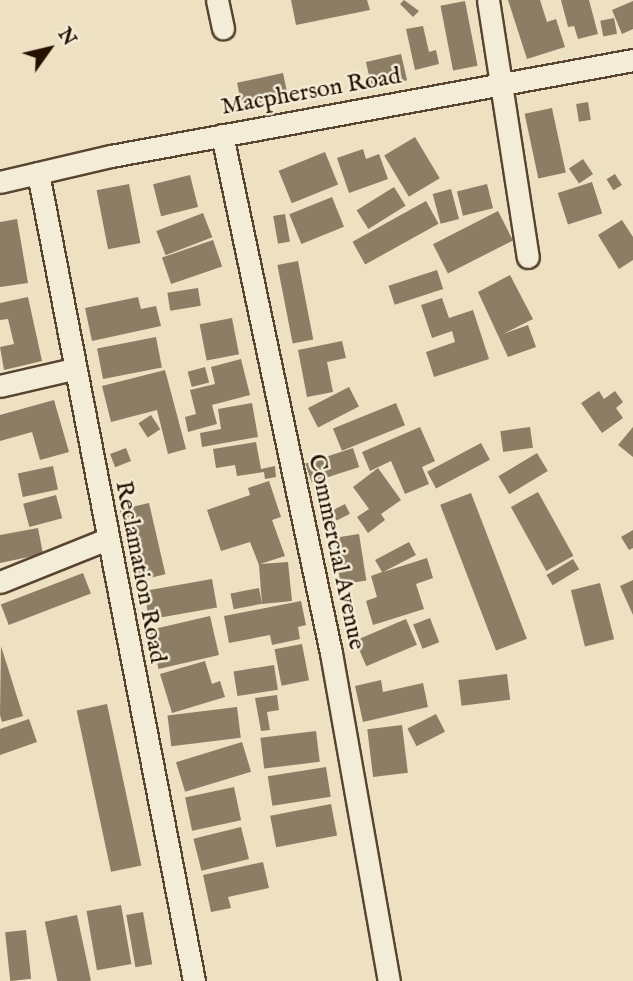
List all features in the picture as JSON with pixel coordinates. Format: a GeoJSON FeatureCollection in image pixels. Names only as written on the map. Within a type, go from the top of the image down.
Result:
{"type":"FeatureCollection","features":[{"type":"Feature","properties":{"kind":"street"},"geometry":{"type":"LineString","coordinates":[[217,0],[223,28]]}},
{"type":"Feature","properties":{"kind":"street"},"geometry":{"type":"LineString","coordinates":[[488,0],[528,257]]}},
{"type":"Feature","properties":{"kind":"street","name":"Macpherson Road"},"geometry":{"type":"LineString","coordinates":[[0,182],[222,135],[633,60]]}},
{"type":"Feature","properties":{"kind":"street","name":"Commercial Avenue"},"geometry":{"type":"LineString","coordinates":[[222,135],[331,653],[389,981]]}},
{"type":"Feature","properties":{"kind":"street","name":"Reclamation Road"},"geometry":{"type":"LineString","coordinates":[[38,173],[73,369],[194,981]]}},
{"type":"Feature","properties":{"kind":"street"},"geometry":{"type":"LineString","coordinates":[[0,386],[73,369]]}},
{"type":"Feature","properties":{"kind":"street"},"geometry":{"type":"LineString","coordinates":[[0,582],[107,539]]}},
{"type":"Feature","properties":{"kind":"building"},"geometry":{"type":"Polygon","coordinates":[[[291,0],[367,0],[370,10],[296,25],[291,0]]]}},
{"type":"Feature","properties":{"kind":"building"},"geometry":{"type":"Polygon","coordinates":[[[404,0],[419,11],[413,17],[400,4],[404,0]]]}},
{"type":"Feature","properties":{"kind":"building"},"geometry":{"type":"Polygon","coordinates":[[[508,0],[540,0],[547,22],[556,19],[565,47],[527,59],[508,0]]]}},
{"type":"Feature","properties":{"kind":"building"},"geometry":{"type":"Polygon","coordinates":[[[561,0],[589,0],[598,34],[578,39],[574,26],[568,27],[561,0]]]}},
{"type":"Feature","properties":{"kind":"building"},"geometry":{"type":"Polygon","coordinates":[[[465,1],[478,66],[453,71],[440,6],[465,1]]]}},
{"type":"Feature","properties":{"kind":"building"},"geometry":{"type":"Polygon","coordinates":[[[633,1],[633,29],[622,34],[612,10],[633,1]]]}},
{"type":"Feature","properties":{"kind":"building"},"geometry":{"type":"Polygon","coordinates":[[[614,18],[617,34],[603,36],[600,21],[614,18]]]}},
{"type":"Feature","properties":{"kind":"building"},"geometry":{"type":"Polygon","coordinates":[[[423,26],[429,52],[436,50],[439,64],[415,70],[406,29],[423,26]]]}},
{"type":"Feature","properties":{"kind":"building"},"geometry":{"type":"Polygon","coordinates":[[[401,54],[407,80],[372,88],[366,62],[401,54]]]}},
{"type":"Feature","properties":{"kind":"building"},"geometry":{"type":"Polygon","coordinates":[[[283,73],[288,97],[242,107],[237,83],[283,73]]]}},
{"type":"Feature","properties":{"kind":"building"},"geometry":{"type":"Polygon","coordinates":[[[588,102],[591,120],[579,122],[576,104],[588,102]]]}},
{"type":"Feature","properties":{"kind":"building"},"geometry":{"type":"Polygon","coordinates":[[[552,108],[566,173],[538,178],[525,114],[552,108]]]}},
{"type":"Feature","properties":{"kind":"building"},"geometry":{"type":"Polygon","coordinates":[[[415,137],[440,178],[409,197],[384,156],[415,137]]]}},
{"type":"Feature","properties":{"kind":"building"},"geometry":{"type":"Polygon","coordinates":[[[363,149],[366,159],[379,154],[388,179],[349,193],[337,158],[363,149]]]}},
{"type":"Feature","properties":{"kind":"building"},"geometry":{"type":"Polygon","coordinates":[[[325,152],[338,184],[292,203],[279,171],[325,152]]]}},
{"type":"Feature","properties":{"kind":"building"},"geometry":{"type":"Polygon","coordinates":[[[583,159],[593,174],[579,183],[569,169],[583,159]]]}},
{"type":"Feature","properties":{"kind":"building"},"geometry":{"type":"Polygon","coordinates":[[[615,174],[622,185],[613,190],[607,179],[615,174]]]}},
{"type":"Feature","properties":{"kind":"building"},"geometry":{"type":"Polygon","coordinates":[[[190,175],[198,207],[161,216],[153,184],[190,175]]]}},
{"type":"Feature","properties":{"kind":"building"},"geometry":{"type":"Polygon","coordinates":[[[592,182],[602,213],[568,225],[558,193],[592,182]]]}},
{"type":"Feature","properties":{"kind":"building"},"geometry":{"type":"Polygon","coordinates":[[[129,184],[140,243],[108,249],[97,190],[129,184]]]}},
{"type":"Feature","properties":{"kind":"building"},"geometry":{"type":"Polygon","coordinates":[[[487,184],[493,208],[463,216],[457,191],[487,184]]]}},
{"type":"Feature","properties":{"kind":"building"},"geometry":{"type":"Polygon","coordinates":[[[394,187],[406,206],[368,229],[357,210],[394,187]]]}},
{"type":"Feature","properties":{"kind":"building"},"geometry":{"type":"Polygon","coordinates":[[[451,189],[459,219],[441,224],[433,194],[451,189]]]}},
{"type":"Feature","properties":{"kind":"building"},"geometry":{"type":"Polygon","coordinates":[[[332,197],[344,227],[301,244],[289,214],[332,197]]]}},
{"type":"Feature","properties":{"kind":"building"},"geometry":{"type":"Polygon","coordinates":[[[426,201],[439,224],[365,264],[353,242],[426,201]]]}},
{"type":"Feature","properties":{"kind":"building"},"geometry":{"type":"Polygon","coordinates":[[[498,211],[513,240],[448,274],[433,244],[498,211]]]}},
{"type":"Feature","properties":{"kind":"building"},"geometry":{"type":"Polygon","coordinates":[[[203,213],[212,237],[166,255],[156,231],[203,213]]]}},
{"type":"Feature","properties":{"kind":"building"},"geometry":{"type":"Polygon","coordinates":[[[285,214],[290,242],[278,244],[273,216],[285,214]]]}},
{"type":"Feature","properties":{"kind":"building"},"geometry":{"type":"Polygon","coordinates":[[[17,219],[28,283],[0,287],[0,222],[17,219]]]}},
{"type":"Feature","properties":{"kind":"building"},"geometry":{"type":"Polygon","coordinates":[[[622,220],[633,237],[633,260],[619,269],[598,235],[622,220]]]}},
{"type":"Feature","properties":{"kind":"building"},"geometry":{"type":"Polygon","coordinates":[[[213,240],[222,266],[171,284],[162,258],[213,240]]]}},
{"type":"Feature","properties":{"kind":"building"},"geometry":{"type":"Polygon","coordinates":[[[298,261],[313,340],[293,344],[277,265],[298,261]]]}},
{"type":"Feature","properties":{"kind":"building"},"geometry":{"type":"Polygon","coordinates":[[[437,270],[443,289],[395,305],[388,286],[437,270]]]}},
{"type":"Feature","properties":{"kind":"building"},"geometry":{"type":"Polygon","coordinates":[[[510,275],[533,319],[503,334],[528,325],[536,347],[508,357],[478,292],[510,275]]]}},
{"type":"Feature","properties":{"kind":"building"},"geometry":{"type":"Polygon","coordinates":[[[198,288],[201,306],[170,311],[167,293],[198,288]]]}},
{"type":"Feature","properties":{"kind":"building"},"geometry":{"type":"Polygon","coordinates":[[[28,297],[42,361],[4,370],[0,347],[14,344],[8,319],[0,320],[0,303],[28,297]]]}},
{"type":"Feature","properties":{"kind":"building"},"geometry":{"type":"Polygon","coordinates":[[[138,297],[141,309],[156,306],[161,326],[92,341],[85,308],[138,297]]]}},
{"type":"Feature","properties":{"kind":"building"},"geometry":{"type":"Polygon","coordinates":[[[442,298],[449,318],[473,310],[489,359],[434,377],[426,352],[455,342],[452,331],[432,338],[421,305],[442,298]]]}},
{"type":"Feature","properties":{"kind":"building"},"geometry":{"type":"Polygon","coordinates":[[[232,318],[239,354],[207,361],[200,324],[232,318]]]}},
{"type":"Feature","properties":{"kind":"building"},"geometry":{"type":"Polygon","coordinates":[[[156,337],[162,367],[103,379],[97,348],[156,337]]]}},
{"type":"Feature","properties":{"kind":"building"},"geometry":{"type":"Polygon","coordinates":[[[342,341],[346,358],[327,362],[333,392],[307,397],[298,350],[342,341]]]}},
{"type":"Feature","properties":{"kind":"building"},"geometry":{"type":"Polygon","coordinates":[[[241,359],[250,395],[212,405],[217,424],[188,432],[185,417],[196,414],[190,390],[215,384],[211,367],[241,359]]]}},
{"type":"Feature","properties":{"kind":"building"},"geometry":{"type":"Polygon","coordinates":[[[205,367],[209,382],[192,387],[188,372],[205,367]]]}},
{"type":"Feature","properties":{"kind":"building"},"geometry":{"type":"Polygon","coordinates":[[[165,370],[186,449],[168,454],[157,410],[111,422],[102,386],[165,370]]]}},
{"type":"Feature","properties":{"kind":"building"},"geometry":{"type":"Polygon","coordinates":[[[349,387],[359,407],[318,427],[308,408],[349,387]]]}},
{"type":"Feature","properties":{"kind":"building"},"geometry":{"type":"Polygon","coordinates":[[[599,391],[604,399],[615,391],[623,402],[616,408],[623,418],[602,433],[581,403],[599,391]]]}},
{"type":"Feature","properties":{"kind":"building"},"geometry":{"type":"Polygon","coordinates":[[[54,400],[69,452],[40,460],[32,432],[0,441],[0,415],[54,400]]]}},
{"type":"Feature","properties":{"kind":"building"},"geometry":{"type":"Polygon","coordinates":[[[252,403],[258,437],[202,447],[200,433],[221,429],[218,409],[252,403]]]}},
{"type":"Feature","properties":{"kind":"building"},"geometry":{"type":"Polygon","coordinates":[[[396,403],[405,425],[342,451],[333,428],[396,403]]]}},
{"type":"Feature","properties":{"kind":"building"},"geometry":{"type":"Polygon","coordinates":[[[151,415],[160,429],[148,437],[138,423],[151,415]]]}},
{"type":"Feature","properties":{"kind":"building"},"geometry":{"type":"Polygon","coordinates":[[[420,427],[435,461],[422,467],[429,484],[405,494],[391,461],[370,471],[362,452],[420,427]]]}},
{"type":"Feature","properties":{"kind":"building"},"geometry":{"type":"Polygon","coordinates":[[[530,427],[533,448],[503,452],[500,431],[530,427]]]}},
{"type":"Feature","properties":{"kind":"building"},"geometry":{"type":"Polygon","coordinates":[[[633,427],[633,457],[618,445],[633,427]]]}},
{"type":"Feature","properties":{"kind":"building"},"geometry":{"type":"Polygon","coordinates":[[[256,442],[261,469],[275,466],[276,477],[265,479],[264,472],[237,476],[235,465],[216,468],[213,449],[256,442]]]}},
{"type":"Feature","properties":{"kind":"building"},"geometry":{"type":"Polygon","coordinates":[[[481,443],[490,460],[436,488],[427,472],[481,443]]]}},
{"type":"Feature","properties":{"kind":"building"},"geometry":{"type":"Polygon","coordinates":[[[126,448],[131,461],[115,467],[110,454],[126,448]]]}},
{"type":"Feature","properties":{"kind":"building"},"geometry":{"type":"Polygon","coordinates":[[[353,448],[359,467],[312,482],[305,463],[353,448]]]}},
{"type":"Feature","properties":{"kind":"building"},"geometry":{"type":"Polygon","coordinates":[[[537,453],[548,471],[509,494],[498,476],[537,453]]]}},
{"type":"Feature","properties":{"kind":"building"},"geometry":{"type":"Polygon","coordinates":[[[53,466],[58,489],[23,497],[18,473],[53,466]]]}},
{"type":"Feature","properties":{"kind":"building"},"geometry":{"type":"Polygon","coordinates":[[[378,468],[401,500],[381,514],[385,520],[368,533],[357,517],[369,509],[353,487],[378,468]]]}},
{"type":"Feature","properties":{"kind":"building"},"geometry":{"type":"Polygon","coordinates":[[[269,481],[281,517],[272,520],[285,556],[260,564],[288,562],[292,601],[262,604],[259,565],[250,542],[221,551],[207,510],[250,495],[248,488],[269,481]]]}},
{"type":"Feature","properties":{"kind":"building"},"geometry":{"type":"Polygon","coordinates":[[[538,492],[573,556],[546,571],[511,507],[538,492]]]}},
{"type":"Feature","properties":{"kind":"building"},"geometry":{"type":"Polygon","coordinates":[[[471,493],[527,639],[496,650],[440,505],[471,493]]]}},
{"type":"Feature","properties":{"kind":"building"},"geometry":{"type":"Polygon","coordinates":[[[56,495],[62,518],[29,527],[23,504],[56,495]]]}},
{"type":"Feature","properties":{"kind":"building"},"geometry":{"type":"Polygon","coordinates":[[[149,503],[165,574],[136,581],[120,510],[149,503]]]}},
{"type":"Feature","properties":{"kind":"building"},"geometry":{"type":"Polygon","coordinates":[[[345,504],[350,514],[337,521],[332,511],[345,504]]]}},
{"type":"Feature","properties":{"kind":"building"},"geometry":{"type":"Polygon","coordinates":[[[38,528],[43,554],[0,563],[0,535],[38,528]]]}},
{"type":"Feature","properties":{"kind":"building"},"geometry":{"type":"Polygon","coordinates":[[[633,530],[633,548],[629,550],[621,537],[633,530]]]}},
{"type":"Feature","properties":{"kind":"building"},"geometry":{"type":"Polygon","coordinates":[[[359,534],[366,580],[341,584],[333,538],[359,534]]]}},
{"type":"Feature","properties":{"kind":"building"},"geometry":{"type":"Polygon","coordinates":[[[409,542],[416,555],[383,572],[427,558],[433,578],[416,584],[424,609],[373,625],[366,601],[377,597],[371,576],[382,572],[375,560],[409,542]]]}},
{"type":"Feature","properties":{"kind":"building"},"geometry":{"type":"Polygon","coordinates":[[[573,559],[579,569],[553,585],[546,575],[573,559]]]}},
{"type":"Feature","properties":{"kind":"building"},"geometry":{"type":"Polygon","coordinates":[[[83,573],[91,594],[9,625],[1,605],[83,573]]]}},
{"type":"Feature","properties":{"kind":"building"},"geometry":{"type":"Polygon","coordinates":[[[212,579],[217,608],[149,620],[144,591],[212,579]]]}},
{"type":"Feature","properties":{"kind":"building"},"geometry":{"type":"Polygon","coordinates":[[[633,580],[633,615],[620,586],[633,580]]]}},
{"type":"Feature","properties":{"kind":"building"},"geometry":{"type":"Polygon","coordinates":[[[600,583],[614,639],[585,647],[571,590],[600,583]]]}},
{"type":"Feature","properties":{"kind":"building"},"geometry":{"type":"Polygon","coordinates":[[[259,588],[262,604],[234,609],[231,594],[259,588]]]}},
{"type":"Feature","properties":{"kind":"building"},"geometry":{"type":"Polygon","coordinates":[[[301,601],[306,625],[298,627],[300,639],[272,645],[270,635],[229,643],[224,616],[301,601]]]}},
{"type":"Feature","properties":{"kind":"building"},"geometry":{"type":"Polygon","coordinates":[[[210,616],[219,655],[159,669],[150,630],[210,616]]]}},
{"type":"Feature","properties":{"kind":"building"},"geometry":{"type":"Polygon","coordinates":[[[430,618],[439,642],[423,649],[413,624],[430,618]]]}},
{"type":"Feature","properties":{"kind":"building"},"geometry":{"type":"Polygon","coordinates":[[[406,619],[417,645],[366,666],[355,640],[406,619]]]}},
{"type":"Feature","properties":{"kind":"building"},"geometry":{"type":"Polygon","coordinates":[[[302,644],[309,680],[282,686],[275,649],[302,644]]]}},
{"type":"Feature","properties":{"kind":"building"},"geometry":{"type":"Polygon","coordinates":[[[1,646],[23,716],[2,722],[0,715],[1,646]]]}},
{"type":"Feature","properties":{"kind":"building"},"geometry":{"type":"Polygon","coordinates":[[[205,661],[212,684],[220,681],[225,697],[172,713],[160,674],[205,661]]]}},
{"type":"Feature","properties":{"kind":"building"},"geometry":{"type":"Polygon","coordinates":[[[274,665],[278,690],[237,696],[234,671],[274,665]]]}},
{"type":"Feature","properties":{"kind":"building"},"geometry":{"type":"Polygon","coordinates":[[[507,674],[510,700],[462,706],[458,680],[507,674]]]}},
{"type":"Feature","properties":{"kind":"building"},"geometry":{"type":"Polygon","coordinates":[[[381,680],[383,692],[423,683],[428,707],[363,722],[355,686],[381,680]]]}},
{"type":"Feature","properties":{"kind":"building"},"geometry":{"type":"Polygon","coordinates":[[[277,695],[279,710],[267,712],[270,730],[261,731],[255,698],[277,695]]]}},
{"type":"Feature","properties":{"kind":"building"},"geometry":{"type":"Polygon","coordinates":[[[107,704],[141,865],[111,872],[77,710],[107,704]]]}},
{"type":"Feature","properties":{"kind":"building"},"geometry":{"type":"Polygon","coordinates":[[[237,707],[241,738],[171,746],[168,716],[237,707]]]}},
{"type":"Feature","properties":{"kind":"building"},"geometry":{"type":"Polygon","coordinates":[[[436,714],[445,732],[417,746],[407,729],[436,714]]]}},
{"type":"Feature","properties":{"kind":"building"},"geometry":{"type":"Polygon","coordinates":[[[29,719],[37,742],[0,755],[0,729],[29,719]]]}},
{"type":"Feature","properties":{"kind":"building"},"geometry":{"type":"Polygon","coordinates":[[[402,725],[408,773],[373,777],[367,729],[402,725]]]}},
{"type":"Feature","properties":{"kind":"building"},"geometry":{"type":"Polygon","coordinates":[[[316,731],[320,762],[264,769],[260,738],[316,731]]]}},
{"type":"Feature","properties":{"kind":"building"},"geometry":{"type":"Polygon","coordinates":[[[242,742],[251,772],[185,792],[176,762],[242,742]]]}},
{"type":"Feature","properties":{"kind":"building"},"geometry":{"type":"Polygon","coordinates":[[[326,767],[331,797],[272,806],[268,776],[326,767]]]}},
{"type":"Feature","properties":{"kind":"building"},"geometry":{"type":"Polygon","coordinates":[[[234,787],[241,820],[192,831],[185,797],[234,787]]]}},
{"type":"Feature","properties":{"kind":"building"},"geometry":{"type":"Polygon","coordinates":[[[331,804],[337,835],[276,847],[270,816],[331,804]]]}},
{"type":"Feature","properties":{"kind":"building"},"geometry":{"type":"Polygon","coordinates":[[[241,827],[249,859],[201,871],[193,839],[241,827]]]}},
{"type":"Feature","properties":{"kind":"building"},"geometry":{"type":"Polygon","coordinates":[[[263,862],[269,888],[228,897],[231,908],[211,912],[203,875],[263,862]]]}},
{"type":"Feature","properties":{"kind":"building"},"geometry":{"type":"Polygon","coordinates":[[[121,905],[131,964],[97,970],[87,911],[121,905]]]}},
{"type":"Feature","properties":{"kind":"building"},"geometry":{"type":"Polygon","coordinates":[[[143,912],[152,964],[135,967],[126,915],[143,912]]]}},
{"type":"Feature","properties":{"kind":"building"},"geometry":{"type":"Polygon","coordinates":[[[77,915],[91,981],[57,981],[45,922],[77,915]]]}},
{"type":"Feature","properties":{"kind":"building"},"geometry":{"type":"Polygon","coordinates":[[[26,930],[31,979],[10,981],[5,932],[26,930]]]}}]}
